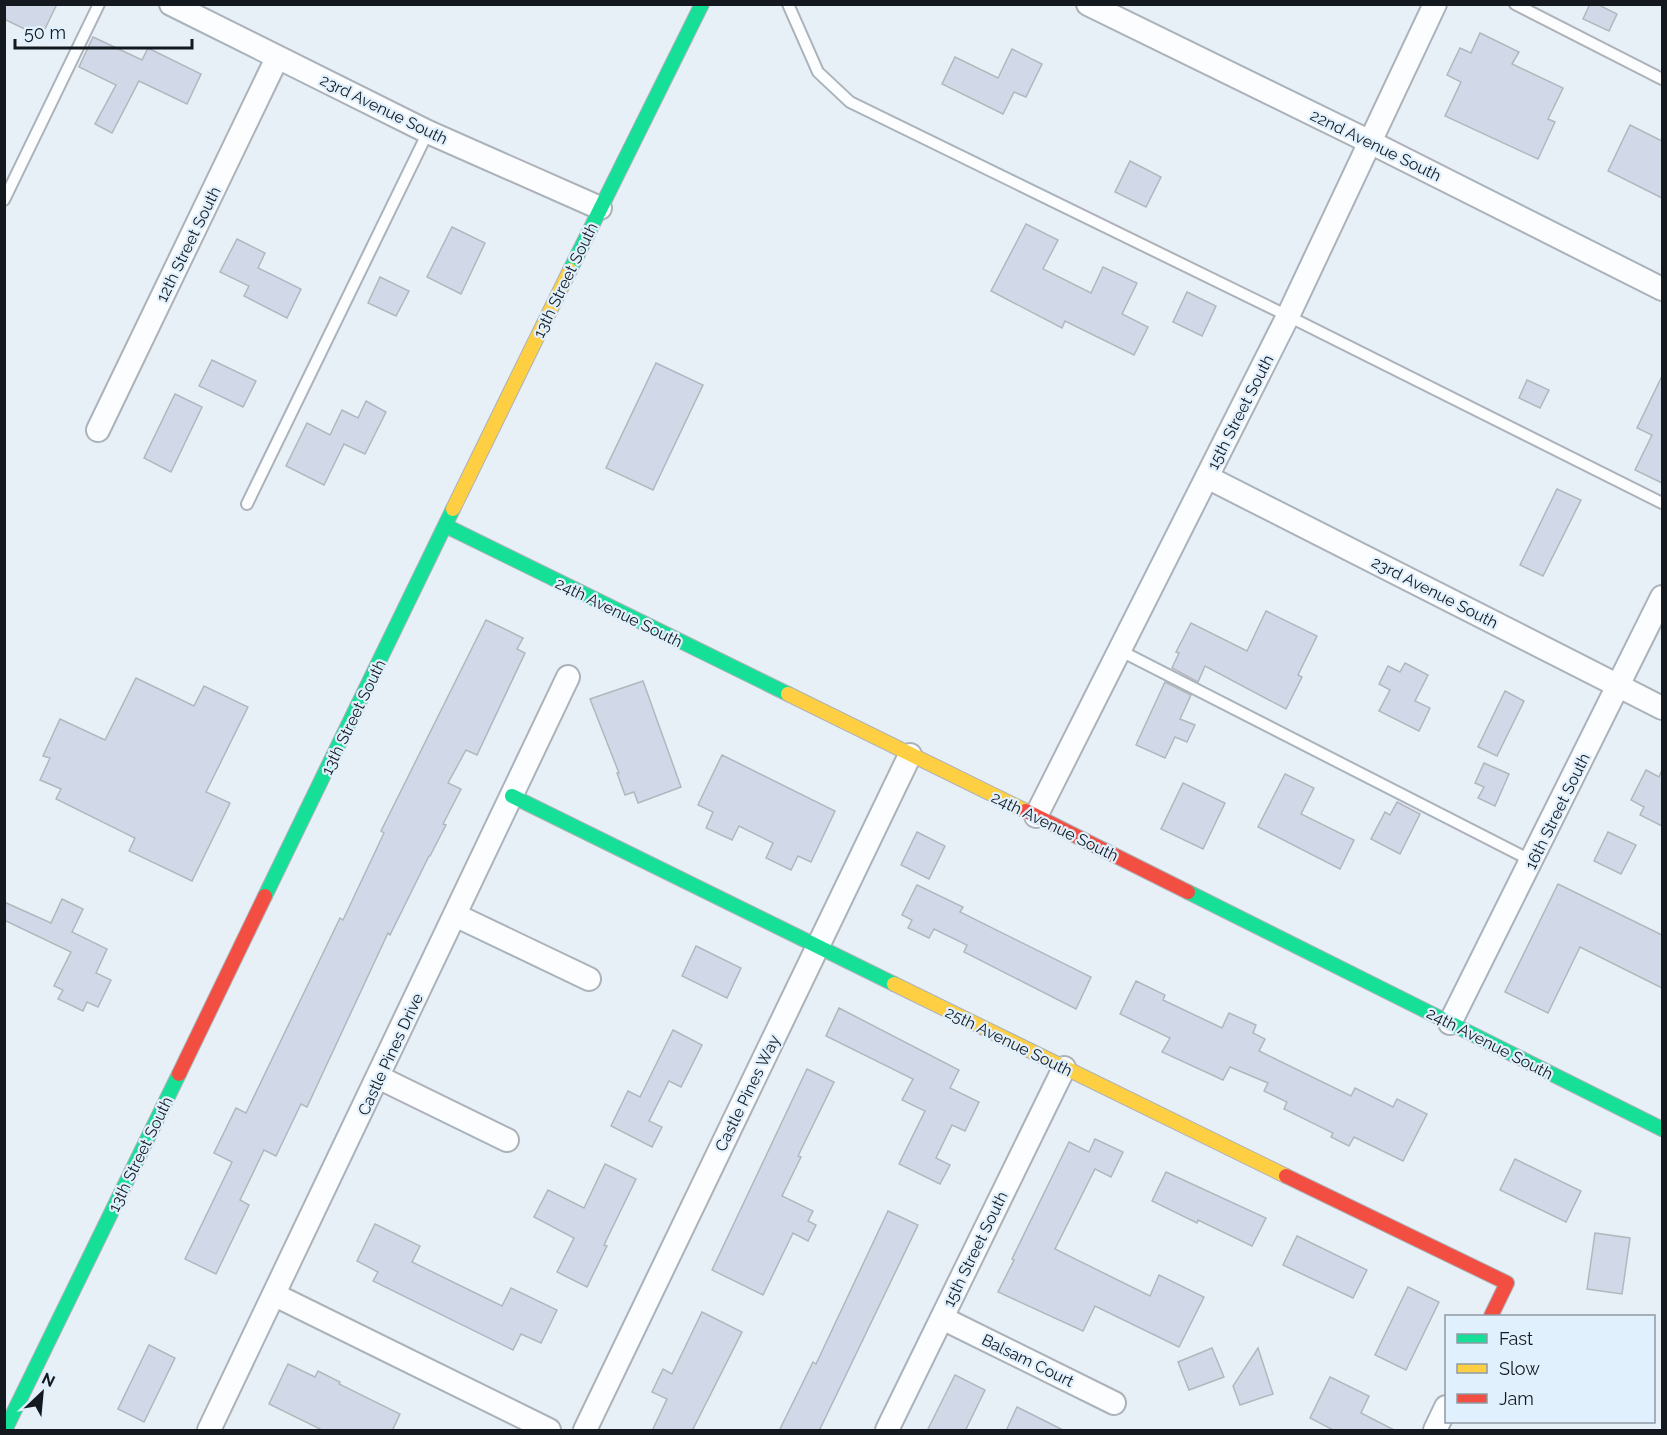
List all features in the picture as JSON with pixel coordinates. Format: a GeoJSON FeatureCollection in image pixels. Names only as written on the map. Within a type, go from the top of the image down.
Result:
{"type":"FeatureCollection","features":[{"type":"Feature","properties":{"kind":"street","name":"23rd Avenue South"},"geometry":{"type":"LineString","coordinates":[[171,4],[428,132],[600,208]]}},
{"type":"Feature","properties":{"kind":"street","name":"13th Street South"},"geometry":{"type":"LineString","coordinates":[[4,1431],[600,208],[702,4]]}},
{"type":"Feature","properties":{"kind":"street","name":"22nd Avenue South"},"geometry":{"type":"LineString","coordinates":[[1088,4],[1370,142],[1662,289]]}},
{"type":"Feature","properties":{"kind":"street","name":"15th Street South"},"geometry":{"type":"LineString","coordinates":[[1036,816],[1288,316],[1435,4]]}},
{"type":"Feature","properties":{"kind":"street","name":"12th Street South"},"geometry":{"type":"LineString","coordinates":[[98,430],[277,58]]}},
{"type":"Feature","properties":{"kind":"street","name":"23rd Avenue South"},"geometry":{"type":"LineString","coordinates":[[1207,477],[1662,708]]}},
{"type":"Feature","properties":{"kind":"street","name":"24th Avenue South"},"geometry":{"type":"LineString","coordinates":[[446,526],[1036,816],[1662,1129]]}},
{"type":"Feature","properties":{"kind":"street","name":"16th Street South"},"geometry":{"type":"LineString","coordinates":[[1450,1023],[1662,597]]}},
{"type":"Feature","properties":{"kind":"street","name":"Castle Pines Drive"},"geometry":{"type":"LineString","coordinates":[[209,1431],[568,677]]}},
{"type":"Feature","properties":{"kind":"street","name":"Castle Pines Way"},"geometry":{"type":"LineString","coordinates":[[585,1431],[910,755]]}},
{"type":"Feature","properties":{"kind":"street","name":"25th Avenue South"},"geometry":{"type":"LineString","coordinates":[[512,796],[1507,1283],[1492,1315]]}},
{"type":"Feature","properties":{"kind":"street"},"geometry":{"type":"LineString","coordinates":[[455,915],[589,979]]}},
{"type":"Feature","properties":{"kind":"street","name":"15th Street South"},"geometry":{"type":"LineString","coordinates":[[887,1431],[1064,1068]]}},
{"type":"Feature","properties":{"kind":"street"},"geometry":{"type":"LineString","coordinates":[[378,1077],[507,1140]]}},
{"type":"Feature","properties":{"kind":"street"},"geometry":{"type":"LineString","coordinates":[[275,1295],[549,1431]]}},
{"type":"Feature","properties":{"kind":"street","name":"Balsam Court"},"geometry":{"type":"LineString","coordinates":[[942,1318],[1114,1403]]}},
{"type":"Feature","properties":{"kind":"street"},"geometry":{"type":"LineString","coordinates":[[1435,1431],[1445,1409]]}},
{"type":"Feature","properties":{"kind":"lane"},"geometry":{"type":"LineString","coordinates":[[4,200],[99,4]]}},
{"type":"Feature","properties":{"kind":"lane"},"geometry":{"type":"LineString","coordinates":[[788,4],[818,72],[850,102],[1288,316],[1662,503]]}},
{"type":"Feature","properties":{"kind":"lane"},"geometry":{"type":"LineString","coordinates":[[1515,4],[1662,79]]}},
{"type":"Feature","properties":{"kind":"lane"},"geometry":{"type":"LineString","coordinates":[[247,504],[428,132]]}},
{"type":"Feature","properties":{"kind":"lane"},"geometry":{"type":"LineString","coordinates":[[1118,650],[1532,861]]}},
{"type":"Feature","properties":{"kind":"building"},"geometry":{"type":"Polygon","coordinates":[[[4,4],[57,4],[41,37],[4,19],[4,4]]]}},
{"type":"Feature","properties":{"kind":"building"},"geometry":{"type":"Polygon","coordinates":[[[1590,4],[1597,4],[1617,14],[1609,31],[1583,19],[1590,4]]]}},
{"type":"Feature","properties":{"kind":"building"},"geometry":{"type":"Polygon","coordinates":[[[1480,33],[1519,52],[1512,64],[1563,88],[1548,119],[1555,122],[1538,159],[1445,116],[1461,82],[1447,75],[1460,48],[1471,53],[1480,33]]]}},
{"type":"Feature","properties":{"kind":"building"},"geometry":{"type":"Polygon","coordinates":[[[93,37],[142,60],[148,48],[201,74],[187,104],[139,81],[112,133],[95,124],[116,85],[79,67],[93,37]]]}},
{"type":"Feature","properties":{"kind":"building"},"geometry":{"type":"Polygon","coordinates":[[[1012,49],[1042,64],[1026,97],[1014,92],[1003,114],[942,84],[955,57],[998,78],[1012,49]]]}},
{"type":"Feature","properties":{"kind":"building"},"geometry":{"type":"Polygon","coordinates":[[[1630,125],[1662,141],[1662,198],[1608,171],[1630,125]]]}},
{"type":"Feature","properties":{"kind":"building"},"geometry":{"type":"Polygon","coordinates":[[[1130,161],[1161,177],[1146,207],[1115,192],[1130,161]]]}},
{"type":"Feature","properties":{"kind":"building"},"geometry":{"type":"Polygon","coordinates":[[[1026,224],[1058,240],[1043,269],[1091,293],[1103,267],[1137,283],[1122,314],[1148,327],[1134,355],[1065,321],[1062,328],[991,291],[1026,224]]]}},
{"type":"Feature","properties":{"kind":"building"},"geometry":{"type":"Polygon","coordinates":[[[452,227],[485,243],[461,294],[427,277],[452,227]]]}},
{"type":"Feature","properties":{"kind":"building"},"geometry":{"type":"Polygon","coordinates":[[[237,239],[265,253],[258,268],[301,289],[287,318],[244,296],[249,286],[220,272],[237,239]]]}},
{"type":"Feature","properties":{"kind":"building"},"geometry":{"type":"Polygon","coordinates":[[[380,277],[409,291],[396,316],[368,303],[380,277]]]}},
{"type":"Feature","properties":{"kind":"building"},"geometry":{"type":"Polygon","coordinates":[[[1187,292],[1216,306],[1202,336],[1173,322],[1187,292]]]}},
{"type":"Feature","properties":{"kind":"building"},"geometry":{"type":"Polygon","coordinates":[[[212,360],[256,381],[243,407],[199,386],[212,360]]]}},
{"type":"Feature","properties":{"kind":"building"},"geometry":{"type":"Polygon","coordinates":[[[656,363],[703,385],[653,490],[606,468],[656,363]]]}},
{"type":"Feature","properties":{"kind":"building"},"geometry":{"type":"Polygon","coordinates":[[[1662,376],[1662,483],[1635,470],[1652,435],[1637,428],[1662,376]]]}},
{"type":"Feature","properties":{"kind":"building"},"geometry":{"type":"Polygon","coordinates":[[[1527,380],[1549,390],[1540,408],[1519,398],[1527,380]]]}},
{"type":"Feature","properties":{"kind":"building"},"geometry":{"type":"Polygon","coordinates":[[[175,394],[202,407],[171,472],[144,458],[175,394]]]}},
{"type":"Feature","properties":{"kind":"building"},"geometry":{"type":"Polygon","coordinates":[[[366,401],[386,412],[365,454],[344,444],[324,485],[286,466],[307,423],[330,435],[342,410],[358,418],[366,401]]]}},
{"type":"Feature","properties":{"kind":"building"},"geometry":{"type":"Polygon","coordinates":[[[1557,489],[1581,500],[1543,576],[1520,565],[1557,489]]]}},
{"type":"Feature","properties":{"kind":"building"},"geometry":{"type":"Polygon","coordinates":[[[1266,611],[1317,636],[1298,675],[1302,677],[1286,709],[1205,666],[1198,682],[1172,668],[1179,653],[1176,652],[1191,623],[1247,651],[1266,611]]]}},
{"type":"Feature","properties":{"kind":"building"},"geometry":{"type":"Polygon","coordinates":[[[486,620],[523,638],[517,649],[525,653],[477,755],[466,750],[448,783],[461,789],[443,824],[446,825],[390,935],[388,933],[307,1107],[301,1104],[276,1156],[264,1150],[240,1200],[249,1205],[216,1274],[185,1259],[232,1162],[214,1153],[236,1108],[246,1113],[340,918],[343,920],[384,833],[381,831],[486,620]]]}},
{"type":"Feature","properties":{"kind":"building"},"geometry":{"type":"Polygon","coordinates":[[[1405,663],[1428,675],[1415,701],[1430,708],[1419,731],[1379,711],[1390,690],[1379,684],[1388,666],[1400,672],[1405,663]]]}},
{"type":"Feature","properties":{"kind":"building"},"geometry":{"type":"Polygon","coordinates":[[[136,678],[194,706],[204,686],[248,707],[206,792],[230,803],[192,881],[129,851],[135,838],[56,799],[61,789],[40,780],[50,758],[43,756],[60,719],[105,740],[136,678]]]}},
{"type":"Feature","properties":{"kind":"building"},"geometry":{"type":"Polygon","coordinates":[[[643,681],[681,787],[638,803],[634,792],[625,795],[617,773],[619,773],[590,699],[643,681]]]}},
{"type":"Feature","properties":{"kind":"building"},"geometry":{"type":"Polygon","coordinates":[[[1165,682],[1191,695],[1180,719],[1195,725],[1187,742],[1175,737],[1165,758],[1136,745],[1165,682]]]}},
{"type":"Feature","properties":{"kind":"building"},"geometry":{"type":"Polygon","coordinates":[[[1505,691],[1524,701],[1497,756],[1478,747],[1505,691]]]}},
{"type":"Feature","properties":{"kind":"building"},"geometry":{"type":"Polygon","coordinates":[[[722,755],[835,811],[811,862],[798,856],[791,870],[766,858],[773,843],[739,826],[732,840],[706,828],[713,812],[698,805],[722,755]]]}},
{"type":"Feature","properties":{"kind":"building"},"geometry":{"type":"Polygon","coordinates":[[[1484,763],[1509,774],[1495,806],[1478,798],[1484,787],[1475,783],[1484,763]]]}},
{"type":"Feature","properties":{"kind":"building"},"geometry":{"type":"Polygon","coordinates":[[[1646,770],[1659,777],[1662,770],[1662,826],[1640,815],[1644,807],[1631,800],[1646,770]]]}},
{"type":"Feature","properties":{"kind":"building"},"geometry":{"type":"Polygon","coordinates":[[[1285,774],[1314,788],[1301,814],[1354,840],[1340,869],[1258,827],[1285,774]]]}},
{"type":"Feature","properties":{"kind":"building"},"geometry":{"type":"Polygon","coordinates":[[[1183,783],[1225,803],[1203,849],[1161,829],[1183,783]]]}},
{"type":"Feature","properties":{"kind":"building"},"geometry":{"type":"Polygon","coordinates":[[[1397,802],[1420,814],[1400,854],[1371,839],[1385,812],[1390,815],[1397,802]]]}},
{"type":"Feature","properties":{"kind":"building"},"geometry":{"type":"Polygon","coordinates":[[[917,832],[945,846],[929,879],[901,865],[917,832]]]}},
{"type":"Feature","properties":{"kind":"building"},"geometry":{"type":"Polygon","coordinates":[[[1608,832],[1636,845],[1621,874],[1594,861],[1608,832]]]}},
{"type":"Feature","properties":{"kind":"building"},"geometry":{"type":"Polygon","coordinates":[[[1558,884],[1662,935],[1662,988],[1580,947],[1548,1013],[1505,992],[1558,884]]]}},
{"type":"Feature","properties":{"kind":"building"},"geometry":{"type":"Polygon","coordinates":[[[917,885],[963,907],[960,912],[1091,977],[1076,1009],[964,952],[967,945],[934,929],[929,938],[908,928],[912,920],[902,915],[917,885]]]}},
{"type":"Feature","properties":{"kind":"building"},"geometry":{"type":"Polygon","coordinates":[[[62,899],[83,909],[72,932],[107,949],[96,973],[111,980],[98,1007],[87,1002],[83,1011],[58,999],[63,990],[54,986],[71,952],[4,920],[4,902],[51,923],[62,899]]]}},
{"type":"Feature","properties":{"kind":"building"},"geometry":{"type":"Polygon","coordinates":[[[696,946],[741,968],[727,998],[682,976],[696,946]]]}},
{"type":"Feature","properties":{"kind":"building"},"geometry":{"type":"Polygon","coordinates":[[[1136,981],[1165,995],[1163,1000],[1222,1028],[1229,1013],[1256,1025],[1253,1033],[1265,1039],[1259,1051],[1351,1096],[1355,1088],[1393,1107],[1397,1099],[1427,1114],[1403,1161],[1354,1137],[1349,1146],[1331,1137],[1333,1133],[1284,1109],[1287,1102],[1264,1091],[1268,1083],[1230,1067],[1223,1080],[1162,1052],[1170,1038],[1120,1014],[1136,981]]]}},
{"type":"Feature","properties":{"kind":"building"},"geometry":{"type":"Polygon","coordinates":[[[839,1008],[959,1070],[950,1088],[979,1102],[965,1131],[952,1125],[936,1158],[950,1165],[940,1184],[899,1164],[925,1111],[902,1100],[913,1079],[826,1036],[839,1008]]]}},
{"type":"Feature","properties":{"kind":"building"},"geometry":{"type":"Polygon","coordinates":[[[673,1030],[702,1045],[681,1087],[669,1081],[649,1121],[662,1127],[652,1147],[611,1126],[628,1091],[640,1097],[673,1030]]]}},
{"type":"Feature","properties":{"kind":"building"},"geometry":{"type":"Polygon","coordinates":[[[807,1069],[834,1082],[798,1156],[801,1157],[782,1196],[813,1211],[808,1221],[816,1225],[808,1241],[793,1233],[763,1295],[712,1270],[807,1069]]]}},
{"type":"Feature","properties":{"kind":"building"},"geometry":{"type":"Polygon","coordinates":[[[1095,1139],[1123,1152],[1111,1177],[1095,1169],[1055,1249],[1150,1296],[1159,1275],[1204,1297],[1179,1347],[1095,1306],[1083,1331],[998,1292],[1069,1142],[1089,1152],[1095,1139]]]}},
{"type":"Feature","properties":{"kind":"building"},"geometry":{"type":"Polygon","coordinates":[[[1515,1159],[1581,1191],[1566,1222],[1500,1190],[1515,1159]]]}},
{"type":"Feature","properties":{"kind":"building"},"geometry":{"type":"Polygon","coordinates":[[[605,1164],[636,1179],[604,1245],[607,1246],[587,1287],[557,1272],[574,1238],[534,1217],[548,1190],[584,1208],[605,1164]]]}},
{"type":"Feature","properties":{"kind":"building"},"geometry":{"type":"Polygon","coordinates":[[[1166,1172],[1266,1218],[1252,1246],[1152,1201],[1166,1172]]]}},
{"type":"Feature","properties":{"kind":"building"},"geometry":{"type":"Polygon","coordinates":[[[888,1211],[918,1225],[819,1431],[779,1431],[813,1362],[816,1364],[888,1211]]]}},
{"type":"Feature","properties":{"kind":"building"},"geometry":{"type":"Polygon","coordinates":[[[375,1224],[420,1246],[412,1262],[502,1306],[511,1288],[557,1310],[541,1343],[521,1334],[513,1350],[373,1281],[378,1272],[357,1261],[375,1224]]]}},
{"type":"Feature","properties":{"kind":"building"},"geometry":{"type":"Polygon","coordinates":[[[1595,1233],[1630,1238],[1622,1294],[1587,1289],[1595,1233]]]}},
{"type":"Feature","properties":{"kind":"building"},"geometry":{"type":"Polygon","coordinates":[[[1297,1236],[1367,1270],[1353,1298],[1283,1265],[1297,1236]]]}},
{"type":"Feature","properties":{"kind":"building"},"geometry":{"type":"Polygon","coordinates":[[[1408,1287],[1439,1302],[1406,1370],[1375,1355],[1408,1287]]]}},
{"type":"Feature","properties":{"kind":"building"},"geometry":{"type":"Polygon","coordinates":[[[702,1312],[742,1332],[692,1431],[652,1431],[667,1399],[652,1392],[663,1369],[672,1374],[702,1312]]]}},
{"type":"Feature","properties":{"kind":"building"},"geometry":{"type":"Polygon","coordinates":[[[149,1345],[175,1358],[144,1422],[118,1409],[149,1345]]]}},
{"type":"Feature","properties":{"kind":"building"},"geometry":{"type":"Polygon","coordinates":[[[1212,1348],[1224,1377],[1189,1390],[1178,1362],[1212,1348]]]}},
{"type":"Feature","properties":{"kind":"building"},"geometry":{"type":"Polygon","coordinates":[[[1258,1348],[1273,1394],[1240,1405],[1233,1386],[1258,1348]]]}},
{"type":"Feature","properties":{"kind":"building"},"geometry":{"type":"Polygon","coordinates":[[[288,1364],[315,1377],[318,1371],[400,1414],[392,1431],[324,1431],[269,1404],[288,1364]]]}},
{"type":"Feature","properties":{"kind":"building"},"geometry":{"type":"Polygon","coordinates":[[[955,1375],[985,1390],[965,1431],[927,1431],[955,1375]]]}},
{"type":"Feature","properties":{"kind":"building"},"geometry":{"type":"Polygon","coordinates":[[[1330,1377],[1369,1396],[1361,1413],[1396,1431],[1335,1431],[1310,1418],[1330,1377]]]}},
{"type":"Feature","properties":{"kind":"building"},"geometry":{"type":"Polygon","coordinates":[[[1017,1407],[1065,1431],[1006,1431],[1017,1407]]]}},
{"type":"Feature","properties":{"kind":"traffic: fast"},"geometry":{"type":"LineString","coordinates":[[570,270],[702,4]]}},
{"type":"Feature","properties":{"kind":"traffic: fast"},"geometry":{"type":"LineString","coordinates":[[265,896],[453,509]]}},
{"type":"Feature","properties":{"kind":"traffic: fast"},"geometry":{"type":"LineString","coordinates":[[446,526],[788,694]]}},
{"type":"Feature","properties":{"kind":"traffic: fast"},"geometry":{"type":"LineString","coordinates":[[512,796],[894,984]]}},
{"type":"Feature","properties":{"kind":"traffic: fast"},"geometry":{"type":"LineString","coordinates":[[1188,892],[1662,1129]]}},
{"type":"Feature","properties":{"kind":"traffic: fast"},"geometry":{"type":"LineString","coordinates":[[5,1430],[179,1074]]}},
{"type":"Feature","properties":{"kind":"traffic: slow"},"geometry":{"type":"LineString","coordinates":[[453,509],[570,270]]}},
{"type":"Feature","properties":{"kind":"traffic: slow"},"geometry":{"type":"LineString","coordinates":[[788,694],[1026,811]]}},
{"type":"Feature","properties":{"kind":"traffic: slow"},"geometry":{"type":"LineString","coordinates":[[894,984],[1286,1176]]}},
{"type":"Feature","properties":{"kind":"traffic: jam"},"geometry":{"type":"LineString","coordinates":[[1026,811],[1188,892]]}},
{"type":"Feature","properties":{"kind":"traffic: jam"},"geometry":{"type":"LineString","coordinates":[[179,1074],[265,896]]}},
{"type":"Feature","properties":{"kind":"traffic: jam"},"geometry":{"type":"LineString","coordinates":[[1286,1176],[1507,1283],[1491,1315]]}}]}
